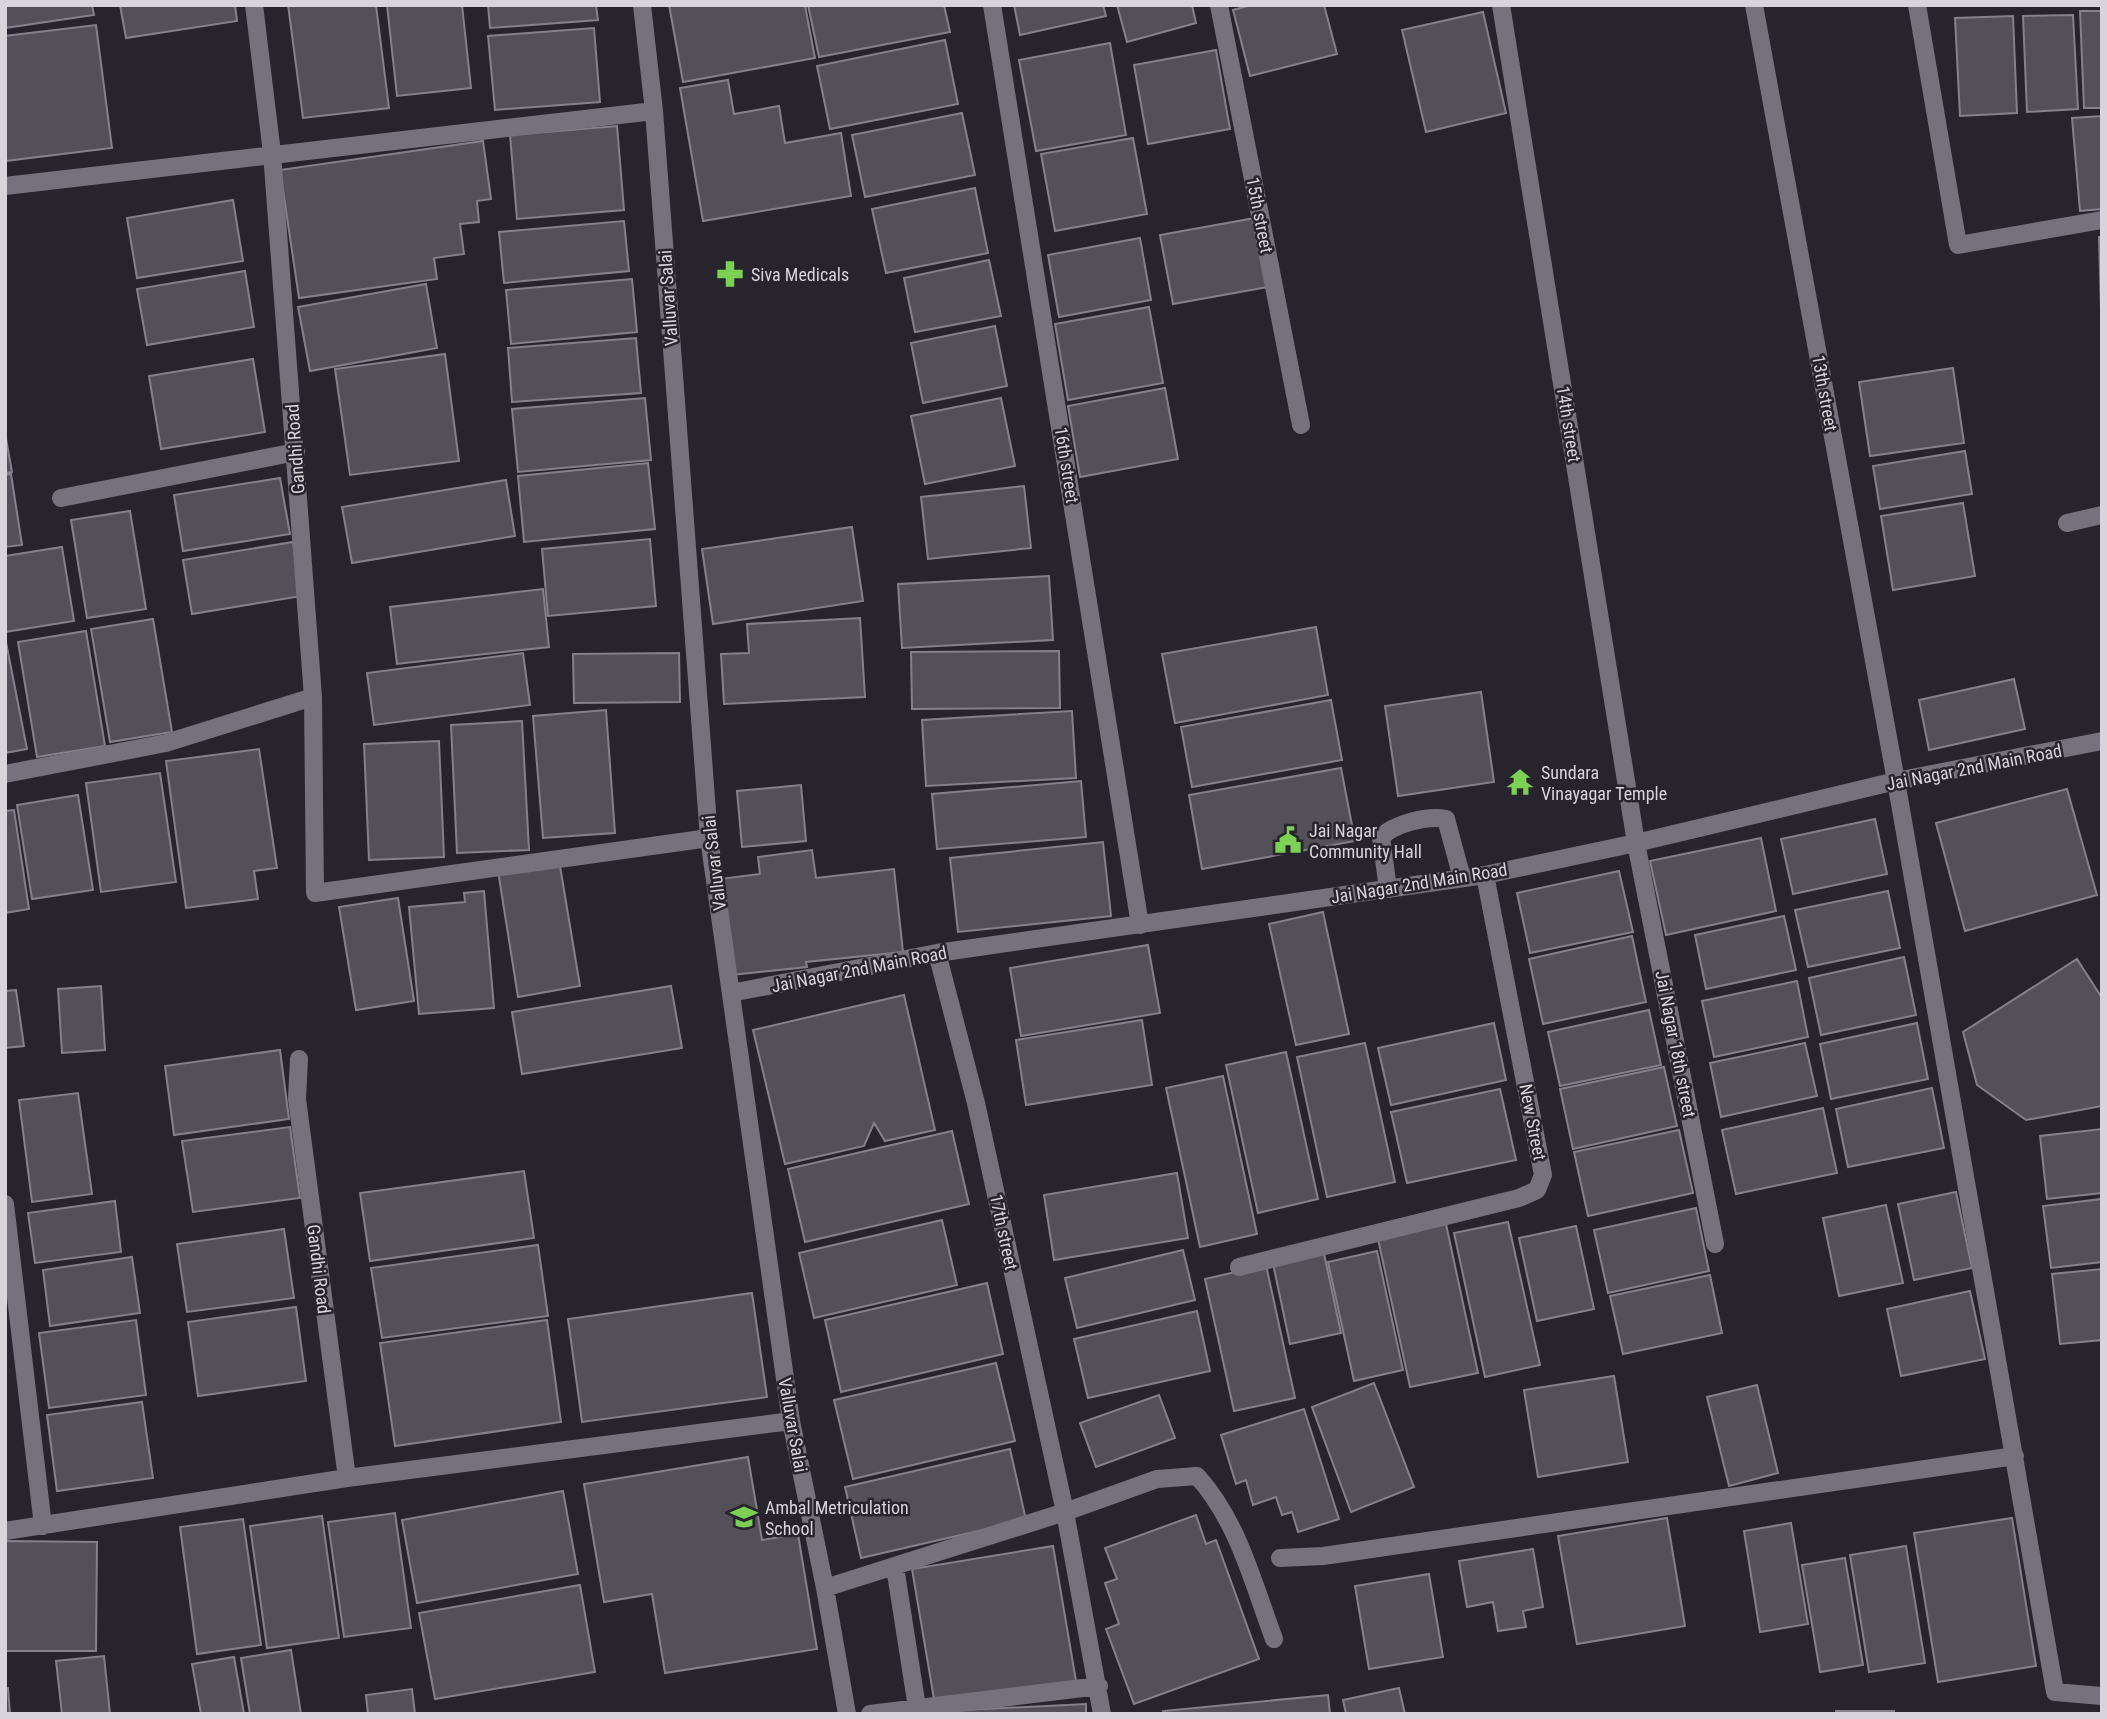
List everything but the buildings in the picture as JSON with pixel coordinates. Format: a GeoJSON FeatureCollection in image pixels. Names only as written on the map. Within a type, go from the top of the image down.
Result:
{"type":"FeatureCollection","features":[{"type":"Feature","properties":{"kind":"street","name":"Gandhi Road"},"geometry":{"type":"LineString","coordinates":[[254,5],[272,153],[313,698],[315,893],[709,838]]}},
{"type":"Feature","properties":{"kind":"street","name":"Valluvar Salai"},"geometry":{"type":"LineString","coordinates":[[642,5],[654,111],[709,838],[791,1421],[847,1714]]}},
{"type":"Feature","properties":{"kind":"street","name":"16th street"},"geometry":{"type":"LineString","coordinates":[[992,5],[1140,925]]}},
{"type":"Feature","properties":{"kind":"street","name":"15th street"},"geometry":{"type":"LineString","coordinates":[[1219,5],[1301,425]]}},
{"type":"Feature","properties":{"kind":"street","name":"14th street"},"geometry":{"type":"LineString","coordinates":[[1501,5],[1636,844]]}},
{"type":"Feature","properties":{"kind":"street","name":"13th street"},"geometry":{"type":"LineString","coordinates":[[1754,5],[1896,781],[2055,1692],[2102,1696]]}},
{"type":"Feature","properties":{"kind":"street"},"geometry":{"type":"LineString","coordinates":[[1917,5],[1958,245],[2102,220]]}},
{"type":"Feature","properties":{"kind":"street"},"geometry":{"type":"LineString","coordinates":[[5,186],[272,153],[654,111]]}},
{"type":"Feature","properties":{"kind":"street"},"geometry":{"type":"LineString","coordinates":[[61,498],[296,452]]}},
{"type":"Feature","properties":{"kind":"street"},"geometry":{"type":"LineString","coordinates":[[2067,523],[2102,515]]}},
{"type":"Feature","properties":{"kind":"street"},"geometry":{"type":"LineString","coordinates":[[5,774],[166,743],[313,698]]}},
{"type":"Feature","properties":{"kind":"street","name":"Jai Nagar 2nd Main Road"},"geometry":{"type":"LineString","coordinates":[[731,993],[937,953],[1485,875],[1636,844],[1896,781],[2102,741]]}},
{"type":"Feature","properties":{"kind":"street"},"geometry":{"type":"LineString","coordinates":[[1388,889],[1381,837],[1390,828],[1436,817],[1446,819],[1461,878]]}},
{"type":"Feature","properties":{"kind":"street","name":"Jai Nagar 18th street"},"geometry":{"type":"LineString","coordinates":[[1636,844],[1716,1244]]}},
{"type":"Feature","properties":{"kind":"street","name":"New Street"},"geometry":{"type":"LineString","coordinates":[[1239,1267],[1519,1198],[1537,1190],[1543,1175],[1485,875]]}},
{"type":"Feature","properties":{"kind":"street","name":"17th street"},"geometry":{"type":"LineString","coordinates":[[937,953],[976,1103],[1065,1512],[1102,1714]]}},
{"type":"Feature","properties":{"kind":"street","name":"Gandhi Road"},"geometry":{"type":"LineString","coordinates":[[299,1059],[297,1099],[347,1478]]}},
{"type":"Feature","properties":{"kind":"street"},"geometry":{"type":"LineString","coordinates":[[5,1204],[43,1526]]}},
{"type":"Feature","properties":{"kind":"street"},"geometry":{"type":"LineString","coordinates":[[5,1531],[347,1478],[791,1421]]}},
{"type":"Feature","properties":{"kind":"street"},"geometry":{"type":"LineString","coordinates":[[1280,1558],[1323,1556],[2015,1456]]}},
{"type":"Feature","properties":{"kind":"street"},"geometry":{"type":"LineString","coordinates":[[825,1588],[1065,1512],[1157,1479],[1197,1476],[1211,1491],[1231,1524],[1274,1639]]}},
{"type":"Feature","properties":{"kind":"street"},"geometry":{"type":"LineString","coordinates":[[895,1567],[917,1711]]}},
{"type":"Feature","properties":{"kind":"street"},"geometry":{"type":"LineString","coordinates":[[870,1714],[917,1711],[1098,1686]]}},
{"type":"Feature","properties":{"kind":"place","name":"Siva Medicals"},"geometry":{"type":"Point","coordinates":[730,274]}},
{"type":"Feature","properties":{"kind":"place","name":"Sundara Vinayagar Temple"},"geometry":{"type":"Point","coordinates":[1520,782]}},
{"type":"Feature","properties":{"kind":"place","name":"Jai Nagar Community Hall"},"geometry":{"type":"Point","coordinates":[1288,840]}},
{"type":"Feature","properties":{"kind":"place","name":"Ambal Metriculation School"},"geometry":{"type":"Point","coordinates":[744,1517]}}]}
